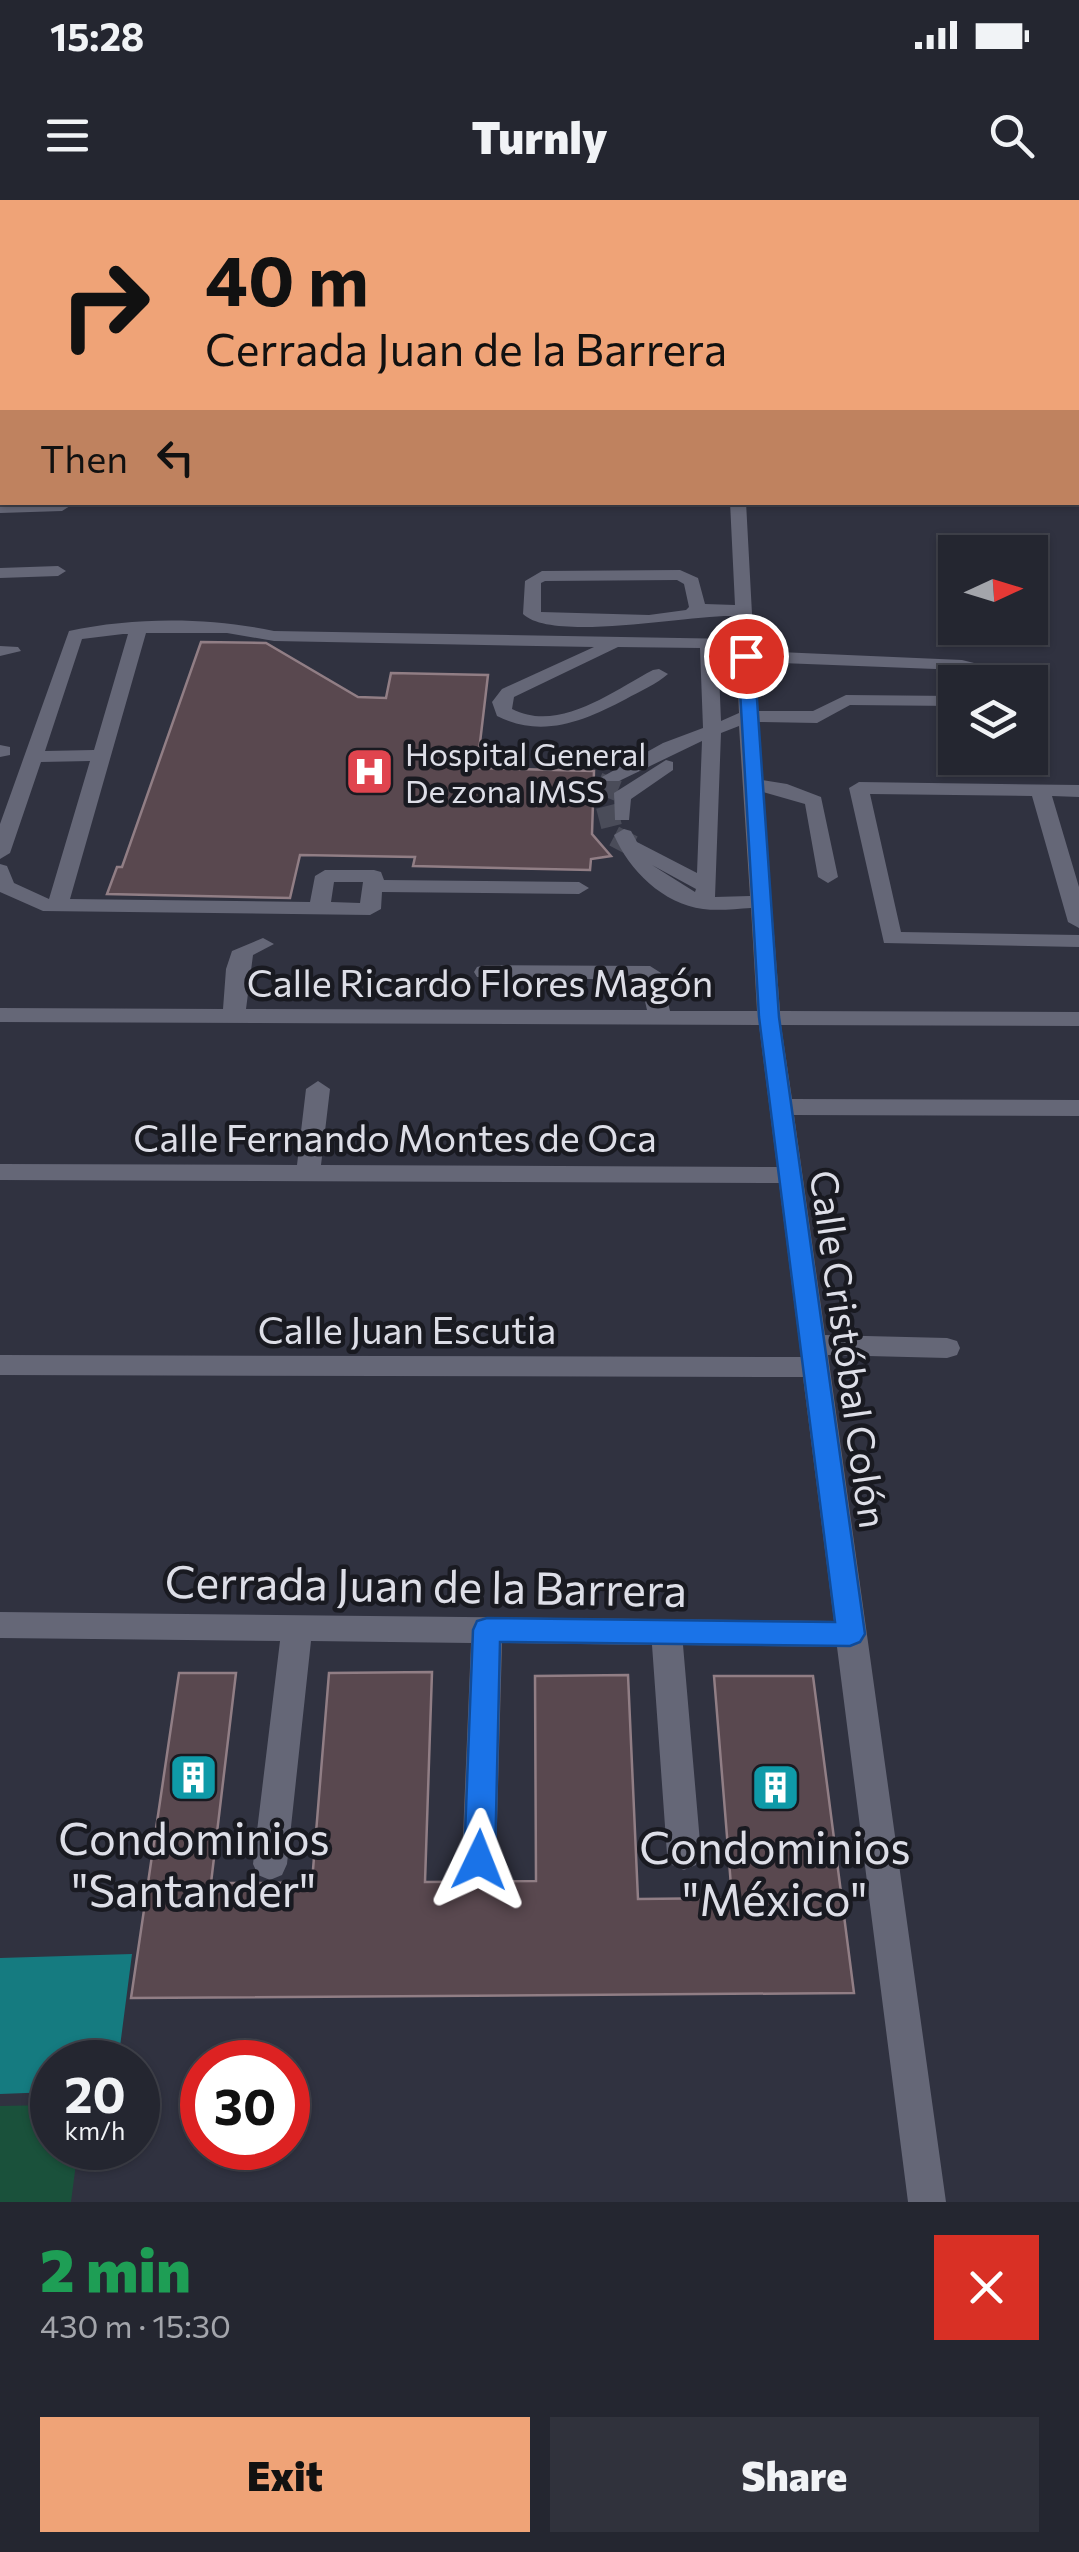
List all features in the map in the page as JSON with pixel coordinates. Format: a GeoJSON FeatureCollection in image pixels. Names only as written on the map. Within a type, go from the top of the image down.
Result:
{"type":"FeatureCollection","features":[{"type":"Feature","properties":{"kind":"street","name":"Calle Cristóbal Colón"},"geometry":{"type":"LineString","coordinates":[[738,505],[759,902],[769,1017],[927,2202]]}},
{"type":"Feature","properties":{"kind":"street"},"geometry":{"type":"LineString","coordinates":[[0,508],[62,506]]}},
{"type":"Feature","properties":{"kind":"street"},"geometry":{"type":"LineString","coordinates":[[0,574],[58,571]]}},
{"type":"Feature","properties":{"kind":"street"},"geometry":{"type":"LineString","coordinates":[[697,603],[692,582],[680,575],[542,576],[533,581],[532,614],[542,620],[649,620],[697,603],[745,604]]}},
{"type":"Feature","properties":{"kind":"street"},"geometry":{"type":"LineString","coordinates":[[58,905],[138,629]]}},
{"type":"Feature","properties":{"kind":"street"},"geometry":{"type":"LineString","coordinates":[[0,853],[75,636],[138,629],[252,630],[274,636],[709,644],[838,659],[962,665]]}},
{"type":"Feature","properties":{"kind":"street"},"geometry":{"type":"LineString","coordinates":[[620,642],[508,693],[501,702],[504,712],[526,723],[559,721],[660,674]]}},
{"type":"Feature","properties":{"kind":"street"},"geometry":{"type":"LineString","coordinates":[[705,895],[712,737],[709,644]]}},
{"type":"Feature","properties":{"kind":"street"},"geometry":{"type":"LineString","coordinates":[[838,659],[846,700]]}},
{"type":"Feature","properties":{"kind":"street"},"geometry":{"type":"LineString","coordinates":[[612,777],[749,723],[817,717],[846,700],[938,701]]}},
{"type":"Feature","properties":{"kind":"street"},"geometry":{"type":"LineString","coordinates":[[679,752],[621,798],[627,833],[705,895],[759,902]]}},
{"type":"Feature","properties":{"kind":"street"},"geometry":{"type":"LineString","coordinates":[[33,757],[102,756]]}},
{"type":"Feature","properties":{"kind":"street"},"geometry":{"type":"LineString","coordinates":[[753,785],[780,788],[814,801],[828,877]]}},
{"type":"Feature","properties":{"kind":"street"},"geometry":{"type":"LineString","coordinates":[[1079,791],[859,788],[892,938],[1079,941]]}},
{"type":"Feature","properties":{"kind":"street"},"geometry":{"type":"LineString","coordinates":[[1040,790],[1079,922]]}},
{"type":"Feature","properties":{"kind":"street"},"geometry":{"type":"LineString","coordinates":[[0,870],[5,886],[43,904],[58,905],[370,909],[374,876],[325,876],[320,908]]}},
{"type":"Feature","properties":{"kind":"street"},"geometry":{"type":"LineString","coordinates":[[373,886],[579,888]]}},
{"type":"Feature","properties":{"kind":"street"},"geometry":{"type":"LineString","coordinates":[[234,1016],[236,968],[243,951],[263,944]]}},
{"type":"Feature","properties":{"kind":"street"},"geometry":{"type":"LineString","coordinates":[[485,972],[650,973],[660,1016]]}},
{"type":"Feature","properties":{"kind":"street","name":"Calle Ricardo Flores Magón"},"geometry":{"type":"LineString","coordinates":[[0,1015],[1079,1019]]}},
{"type":"Feature","properties":{"kind":"street"},"geometry":{"type":"LineString","coordinates":[[308,1173],[318,1090]]}},
{"type":"Feature","properties":{"kind":"street"},"geometry":{"type":"LineString","coordinates":[[780,1107],[1079,1108]]}},
{"type":"Feature","properties":{"kind":"street","name":"Calle Fernando Montes de Oca"},"geometry":{"type":"LineString","coordinates":[[0,1172],[790,1175]]}},
{"type":"Feature","properties":{"kind":"street","name":"Calle Juan Escutia"},"geometry":{"type":"LineString","coordinates":[[0,1365],[812,1356],[948,1348]]}},
{"type":"Feature","properties":{"kind":"street","name":"Cerrada Juan de la Barrera"},"geometry":{"type":"LineString","coordinates":[[0,1626],[850,1634]]}},
{"type":"Feature","properties":{"kind":"street"},"geometry":{"type":"LineString","coordinates":[[270,1864],[297,1628]]}},
{"type":"Feature","properties":{"kind":"street"},"geometry":{"type":"LineString","coordinates":[[479,1860],[487,1630]]}},
{"type":"Feature","properties":{"kind":"street"},"geometry":{"type":"LineString","coordinates":[[666,1631],[684,1854]]}},
{"type":"Feature","properties":{"kind":"shaded area"},"geometry":{"type":"Polygon","coordinates":[[[132,1954],[121,2040],[30,2040],[30,2093],[0,2094],[0,1958],[132,1954]]]}},
{"type":"Feature","properties":{"kind":"shaded area"},"geometry":{"type":"Polygon","coordinates":[[[30,2105],[30,2170],[75,2170],[71,2202],[0,2202],[0,2106],[30,2105]]]}},
{"type":"Feature","properties":{"kind":"building"},"geometry":{"type":"Polygon","coordinates":[[[201,642],[266,643],[358,697],[386,698],[391,673],[488,675],[477,768],[594,771],[592,834],[611,856],[591,859],[590,870],[413,866],[415,857],[300,855],[290,898],[107,894],[117,867],[122,867],[201,642]]]}},
{"type":"Feature","properties":{"kind":"building"},"geometry":{"type":"Polygon","coordinates":[[[432,1672],[425,1882],[536,1881],[535,1676],[628,1675],[638,1899],[732,1898],[714,1676],[813,1676],[854,1993],[131,1998],[179,1673],[236,1673],[211,1883],[271,1883],[312,1882],[329,1673],[432,1672]]]}},
{"type":"Feature","properties":{"kind":"tunnel"},"geometry":{"type":"LineString","coordinates":[[612,777],[604,797],[614,836],[635,847]]}},
{"type":"Feature","properties":{"kind":"place","name":"Hospital General De zona IMSS"},"geometry":{"type":"Point","coordinates":[370,771]}},
{"type":"Feature","properties":{"kind":"place","name":"Condominios \"Santander\""},"geometry":{"type":"Point","coordinates":[194,1778]}},
{"type":"Feature","properties":{"kind":"place","name":"Condominios \"México\""},"geometry":{"type":"Point","coordinates":[775,1787]}},
{"type":"Feature","properties":{"kind":"route"},"geometry":{"type":"LineString","coordinates":[[479,1860],[487,1630],[850,1634],[769,1017],[746,656]]}}]}
